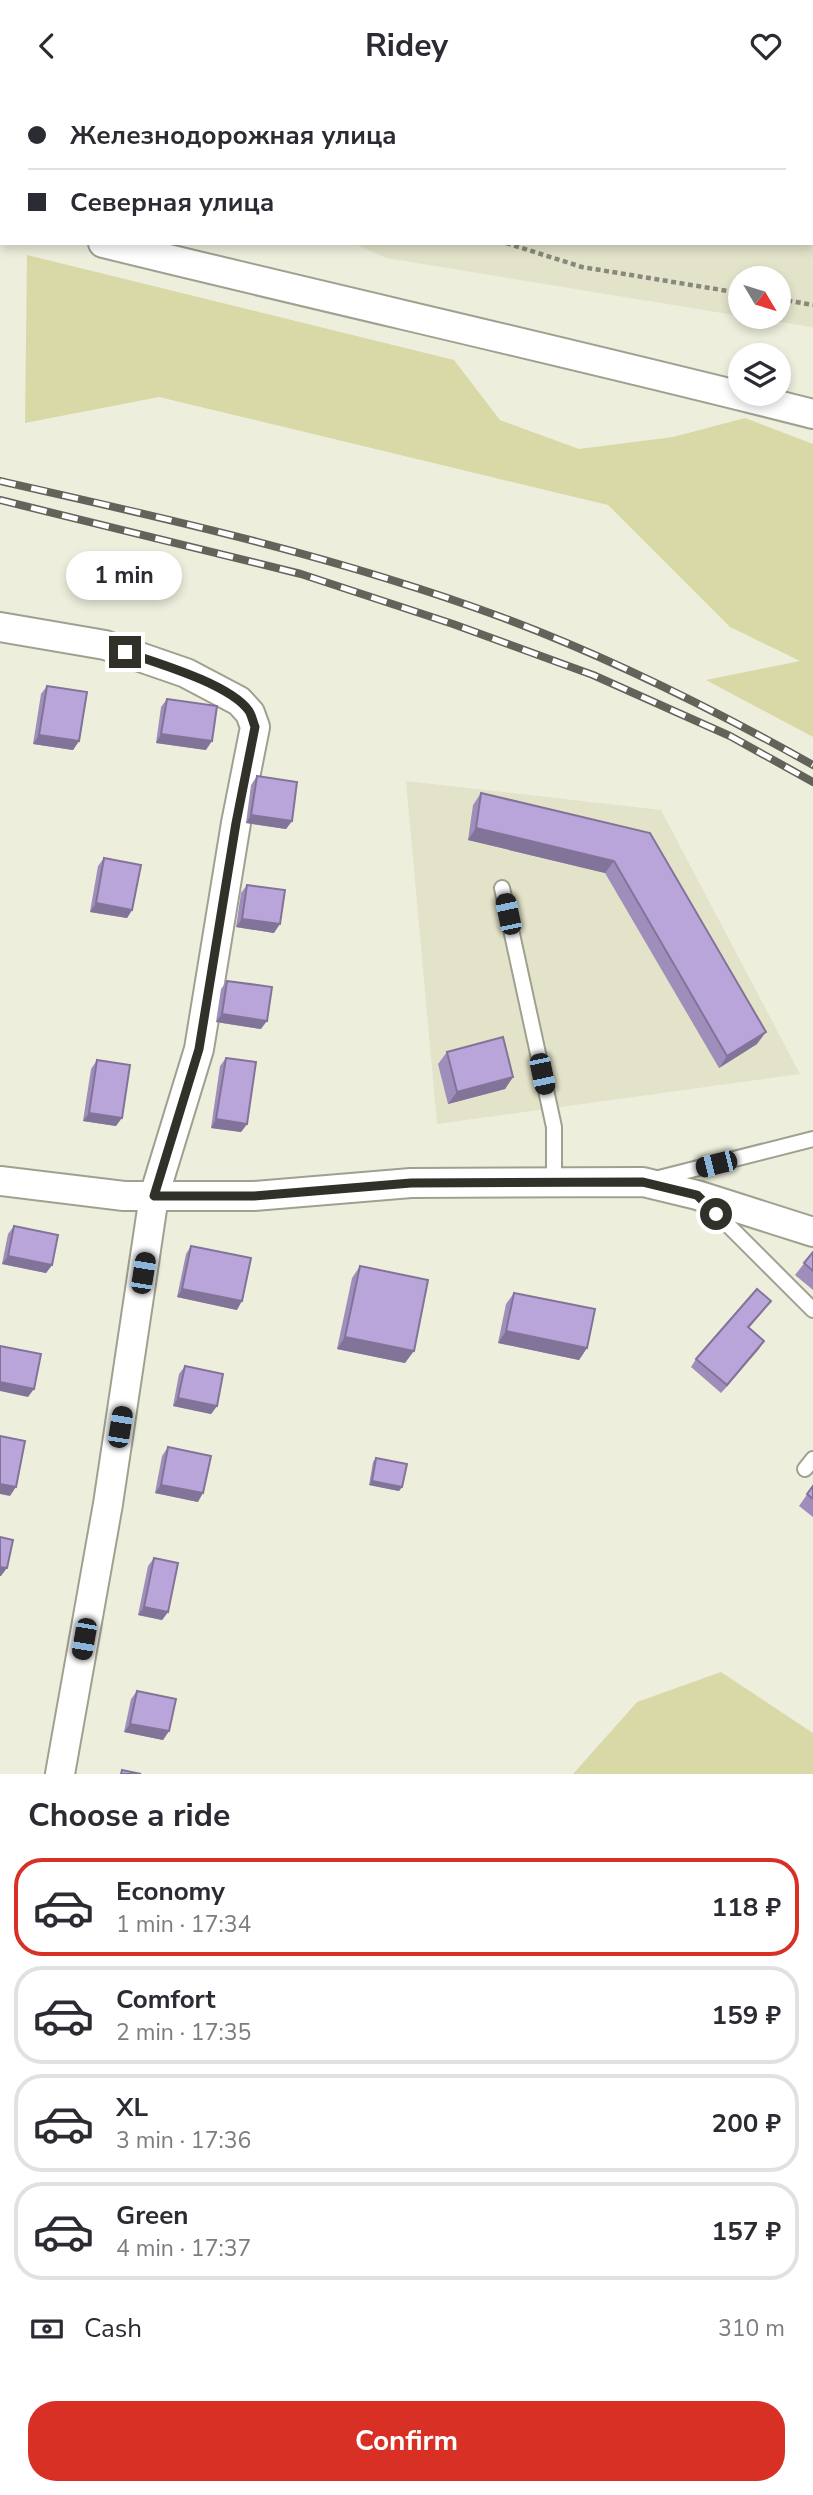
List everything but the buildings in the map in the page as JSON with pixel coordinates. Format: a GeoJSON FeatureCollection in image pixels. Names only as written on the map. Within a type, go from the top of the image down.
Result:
{"type":"FeatureCollection","features":[{"type":"Feature","properties":{"kind":"street"},"geometry":{"type":"LineString","coordinates":[[111,245],[813,414]]}},
{"type":"Feature","properties":{"kind":"street"},"geometry":{"type":"LineString","coordinates":[[0,627],[105,645],[186,673],[239,701],[250,713],[255,727],[236,823],[199,1049],[154,1196],[108,1504],[60,1774]]}},
{"type":"Feature","properties":{"kind":"street"},"geometry":{"type":"LineString","coordinates":[[0,1181],[124,1196],[254,1196],[411,1183],[643,1182],[697,1195],[813,1232]]}},
{"type":"Feature","properties":{"kind":"lane"},"geometry":{"type":"LineString","coordinates":[[502,888],[554,1127],[554,1182]]}},
{"type":"Feature","properties":{"kind":"lane"},"geometry":{"type":"LineString","coordinates":[[643,1182],[813,1139]]}},
{"type":"Feature","properties":{"kind":"lane"},"geometry":{"type":"LineString","coordinates":[[697,1195],[813,1310]]}},
{"type":"Feature","properties":{"kind":"path"},"geometry":{"type":"LineString","coordinates":[[512,245],[583,267],[728,291]]}},
{"type":"Feature","properties":{"kind":"path"},"geometry":{"type":"LineString","coordinates":[[791,301],[813,305]]}},
{"type":"Feature","properties":{"kind":"shaded area"},"geometry":{"type":"Polygon","coordinates":[[[357,245],[813,245],[813,327],[791,324],[791,266],[728,266],[728,314],[386,258],[357,245]]]}},
{"type":"Feature","properties":{"kind":"shaded area"},"geometry":{"type":"Polygon","coordinates":[[[406,781],[661,810],[800,1074],[437,1124],[406,781]]]}},
{"type":"Feature","properties":{"kind":"green space"},"geometry":{"type":"Polygon","coordinates":[[[27,255],[454,360],[500,420],[579,449],[673,437],[745,418],[813,444],[813,737],[706,680],[800,661],[730,627],[608,505],[159,397],[25,423],[27,255]]]}},
{"type":"Feature","properties":{"kind":"green space"},"geometry":{"type":"Polygon","coordinates":[[[721,1672],[813,1733],[813,1774],[573,1774],[637,1702],[721,1672]]]}},
{"type":"Feature","properties":{"kind":"railway"},"geometry":{"type":"LineString","coordinates":[[0,481],[253,541],[440,595],[501,617],[621,667],[699,704],[813,765]]}},
{"type":"Feature","properties":{"kind":"railway"},"geometry":{"type":"LineString","coordinates":[[0,500],[301,574],[453,624],[593,675],[730,736],[813,782]]}},
{"type":"Feature","properties":{"kind":"route"},"geometry":{"type":"LineString","coordinates":[[125,652],[186,673],[239,701],[250,713],[255,727],[236,823],[199,1049],[154,1196],[254,1196],[411,1183],[643,1182],[697,1195],[716,1214]]}}]}
